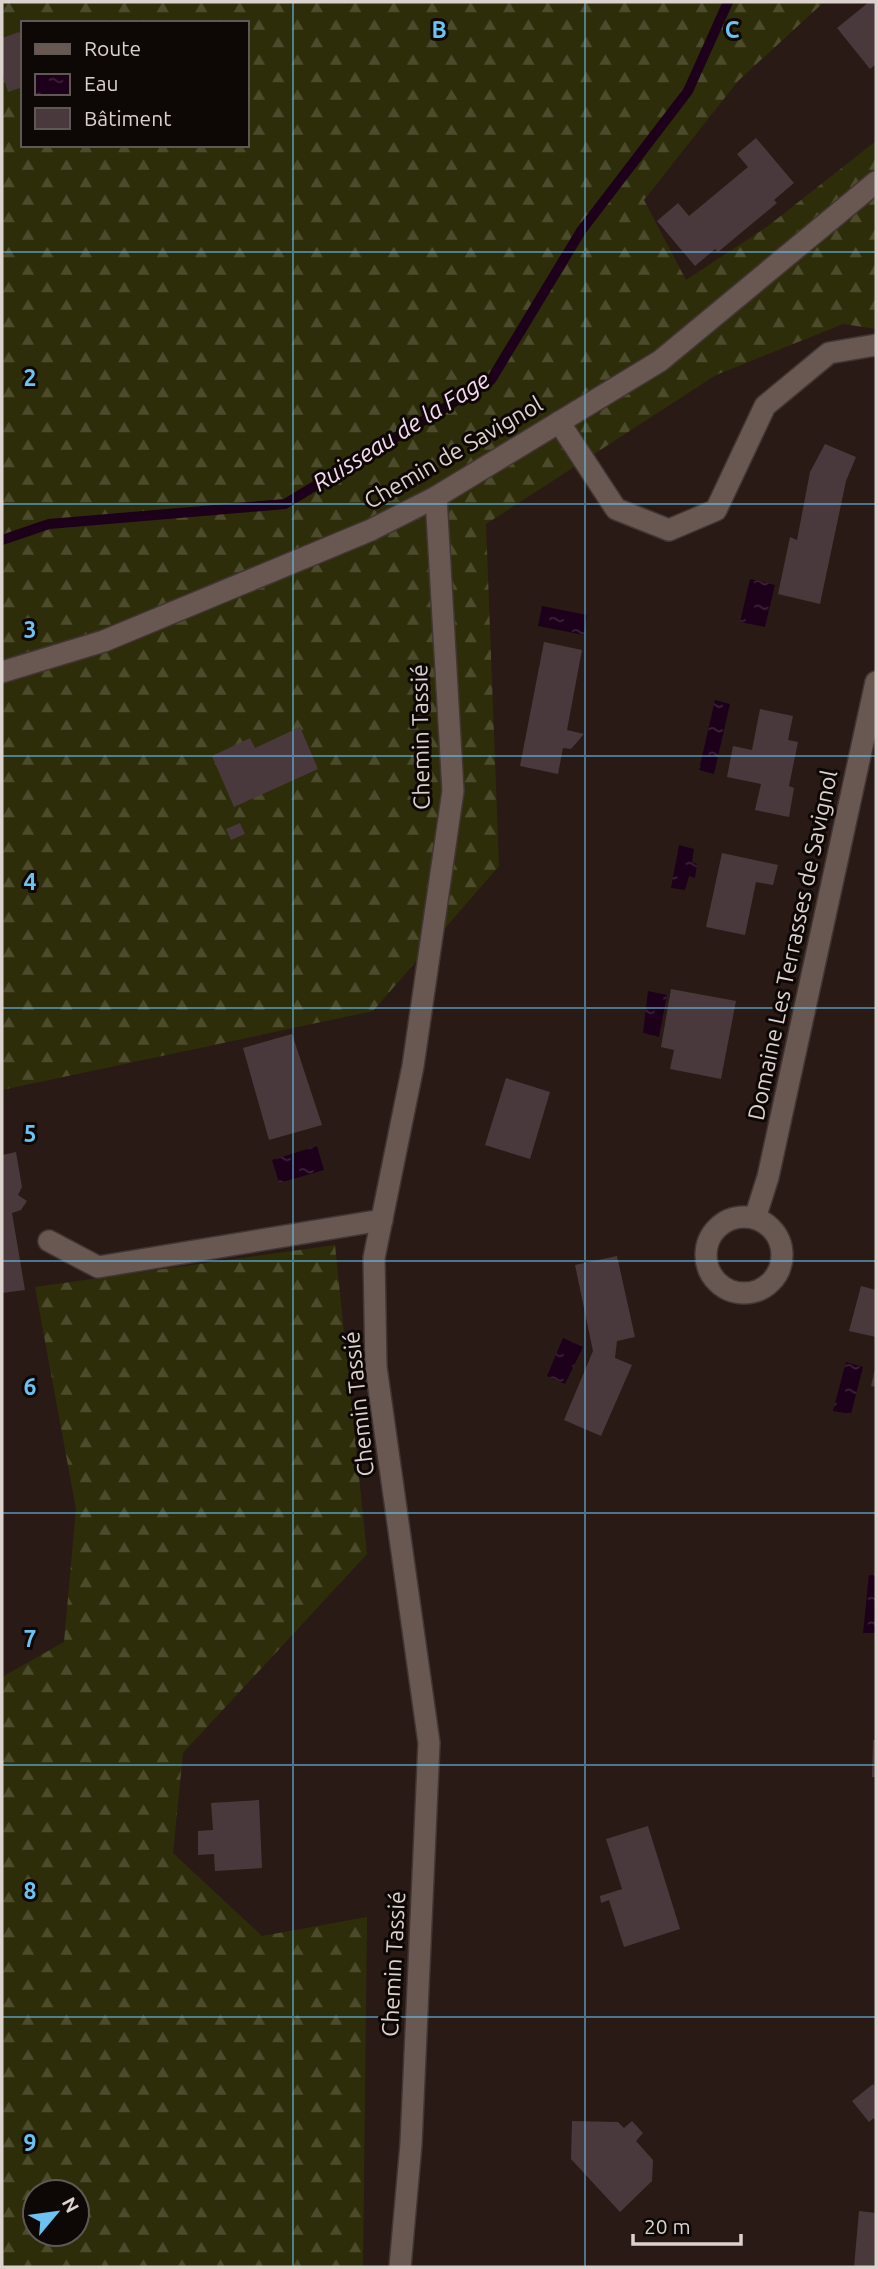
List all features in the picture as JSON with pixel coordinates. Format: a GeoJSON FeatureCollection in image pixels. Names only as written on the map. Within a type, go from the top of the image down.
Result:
{"type":"FeatureCollection","features":[{"type":"Feature","properties":{"kind":"street","name":"Chemin de Savignol"},"geometry":{"type":"LineString","coordinates":[[2,672],[103,641],[371,530],[436,497],[660,361],[876,182]]}},
{"type":"Feature","properties":{"kind":"street"},"geometry":{"type":"LineString","coordinates":[[559,422],[616,509],[669,530],[716,510],[765,406],[829,353],[876,345]]}},
{"type":"Feature","properties":{"kind":"street","name":"Chemin Tassié"},"geometry":{"type":"LineString","coordinates":[[400,2267],[411,2144],[429,1743],[376,1367],[374,1258],[414,1066],[453,791],[436,497]]}},
{"type":"Feature","properties":{"kind":"street","name":"Domaine Les Terrasses de Savignol"},"geometry":{"type":"LineString","coordinates":[[755,1218],[768,1177],[876,682]]}},
{"type":"Feature","properties":{"kind":"street"},"geometry":{"type":"LineString","coordinates":[[49,1241],[98,1267],[382,1220]]}},
{"type":"Feature","properties":{"kind":"green space"},"geometry":{"type":"Polygon","coordinates":[[[2,2],[824,2],[738,81],[644,200],[686,280],[768,226],[876,141],[876,329],[843,324],[716,375],[486,524],[499,866],[373,1011],[2,1090],[2,2]]]}},
{"type":"Feature","properties":{"kind":"green space"},"geometry":{"type":"Polygon","coordinates":[[[335,1245],[367,1554],[183,1753],[173,1853],[262,1936],[367,1917],[363,2267],[2,2267],[2,1677],[64,1642],[76,1509],[35,1287],[335,1245]]]}},
{"type":"Feature","properties":{"kind":"water"},"geometry":{"type":"Polygon","coordinates":[[[750,579],[775,585],[765,627],[740,622],[750,579]]]}},
{"type":"Feature","properties":{"kind":"water"},"geometry":{"type":"Polygon","coordinates":[[[542,606],[587,615],[584,635],[538,626],[542,606]]]}},
{"type":"Feature","properties":{"kind":"water"},"geometry":{"type":"Polygon","coordinates":[[[715,700],[730,704],[714,774],[699,770],[715,700]]]}},
{"type":"Feature","properties":{"kind":"water"},"geometry":{"type":"Polygon","coordinates":[[[679,845],[694,849],[692,862],[697,864],[695,878],[689,876],[685,890],[671,888],[679,845]]]}},
{"type":"Feature","properties":{"kind":"water"},"geometry":{"type":"Polygon","coordinates":[[[648,991],[667,995],[659,1037],[643,1033],[648,991]]]}},
{"type":"Feature","properties":{"kind":"water"},"geometry":{"type":"Polygon","coordinates":[[[317,1146],[324,1170],[279,1183],[272,1160],[317,1146]]]}},
{"type":"Feature","properties":{"kind":"water"},"geometry":{"type":"Polygon","coordinates":[[[563,1338],[583,1347],[565,1384],[547,1376],[563,1338]]]}},
{"type":"Feature","properties":{"kind":"water"},"geometry":{"type":"Polygon","coordinates":[[[846,1362],[863,1367],[851,1414],[833,1411],[846,1362]]]}},
{"type":"Feature","properties":{"kind":"water"},"geometry":{"type":"Polygon","coordinates":[[[869,1574],[876,1575],[876,1633],[863,1633],[869,1574]]]}},
{"type":"Feature","properties":{"kind":"building"},"geometry":{"type":"Polygon","coordinates":[[[869,2],[876,2],[876,64],[870,69],[837,28],[869,2]]]}},
{"type":"Feature","properties":{"kind":"building"},"geometry":{"type":"Polygon","coordinates":[[[19,32],[21,35],[21,88],[8,92],[2,72],[2,38],[19,32]]]}},
{"type":"Feature","properties":{"kind":"building"},"geometry":{"type":"Polygon","coordinates":[[[756,138],[794,183],[774,200],[777,203],[718,252],[715,249],[695,266],[657,221],[678,203],[689,216],[748,167],[737,154],[756,138]]]}},
{"type":"Feature","properties":{"kind":"building"},"geometry":{"type":"Polygon","coordinates":[[[825,444],[856,457],[846,481],[820,604],[778,594],[790,537],[797,540],[810,472],[825,444]]]}},
{"type":"Feature","properties":{"kind":"building"},"geometry":{"type":"Polygon","coordinates":[[[544,642],[582,650],[567,730],[584,734],[571,749],[563,748],[558,774],[520,766],[544,642]]]}},
{"type":"Feature","properties":{"kind":"building"},"geometry":{"type":"Polygon","coordinates":[[[760,709],[793,716],[788,740],[798,742],[789,786],[794,788],[789,817],[755,810],[761,784],[727,777],[733,746],[752,750],[760,709]]]}},
{"type":"Feature","properties":{"kind":"building"},"geometry":{"type":"Polygon","coordinates":[[[300,727],[318,769],[234,807],[212,756],[250,738],[255,748],[300,727]]]}},
{"type":"Feature","properties":{"kind":"building"},"geometry":{"type":"Polygon","coordinates":[[[240,823],[245,834],[231,840],[226,829],[240,823]]]}},
{"type":"Feature","properties":{"kind":"building"},"geometry":{"type":"Polygon","coordinates":[[[722,853],[778,865],[773,885],[756,882],[745,935],[706,927],[722,853]]]}},
{"type":"Feature","properties":{"kind":"building"},"geometry":{"type":"Polygon","coordinates":[[[671,989],[736,1001],[721,1079],[670,1069],[674,1050],[661,1047],[671,989]]]}},
{"type":"Feature","properties":{"kind":"building"},"geometry":{"type":"Polygon","coordinates":[[[292,1034],[322,1125],[269,1140],[243,1048],[292,1034]]]}},
{"type":"Feature","properties":{"kind":"building"},"geometry":{"type":"Polygon","coordinates":[[[506,1078],[550,1092],[530,1159],[485,1145],[506,1078]]]}},
{"type":"Feature","properties":{"kind":"building"},"geometry":{"type":"Polygon","coordinates":[[[16,1152],[22,1187],[18,1195],[27,1201],[21,1210],[12,1213],[25,1290],[2,1293],[2,1155],[16,1152]]]}},
{"type":"Feature","properties":{"kind":"building"},"geometry":{"type":"Polygon","coordinates":[[[617,1256],[635,1337],[617,1341],[615,1358],[632,1365],[601,1436],[564,1420],[593,1351],[575,1265],[617,1256]]]}},
{"type":"Feature","properties":{"kind":"building"},"geometry":{"type":"Polygon","coordinates":[[[861,1286],[876,1290],[876,1337],[849,1331],[861,1286]]]}},
{"type":"Feature","properties":{"kind":"building"},"geometry":{"type":"Polygon","coordinates":[[[876,1369],[876,1387],[871,1386],[876,1369]]]}},
{"type":"Feature","properties":{"kind":"building"},"geometry":{"type":"Polygon","coordinates":[[[873,1740],[876,1740],[876,1777],[872,1777],[873,1740]]]}},
{"type":"Feature","properties":{"kind":"building"},"geometry":{"type":"Polygon","coordinates":[[[259,1800],[262,1868],[215,1871],[214,1854],[198,1855],[198,1831],[213,1830],[211,1803],[259,1800]]]}},
{"type":"Feature","properties":{"kind":"building"},"geometry":{"type":"Polygon","coordinates":[[[648,1826],[680,1929],[624,1947],[609,1900],[601,1903],[600,1896],[622,1889],[606,1839],[648,1826]]]}},
{"type":"Feature","properties":{"kind":"building"},"geometry":{"type":"Polygon","coordinates":[[[873,2084],[876,2088],[876,2120],[874,2118],[869,2122],[852,2101],[873,2084]]]}},
{"type":"Feature","properties":{"kind":"building"},"geometry":{"type":"Polygon","coordinates":[[[572,2121],[618,2122],[624,2128],[632,2121],[643,2133],[636,2141],[653,2160],[652,2181],[620,2212],[571,2159],[572,2121]]]}},
{"type":"Feature","properties":{"kind":"building"},"geometry":{"type":"Polygon","coordinates":[[[859,2211],[876,2213],[876,2267],[854,2267],[859,2211]]]}},
{"type":"Feature","properties":{"kind":"waterway","name":"Ruisseau de la Fage"},"geometry":{"type":"LineString","coordinates":[[2,540],[49,524],[285,504],[491,380],[581,231],[688,91],[728,2]]}}]}
